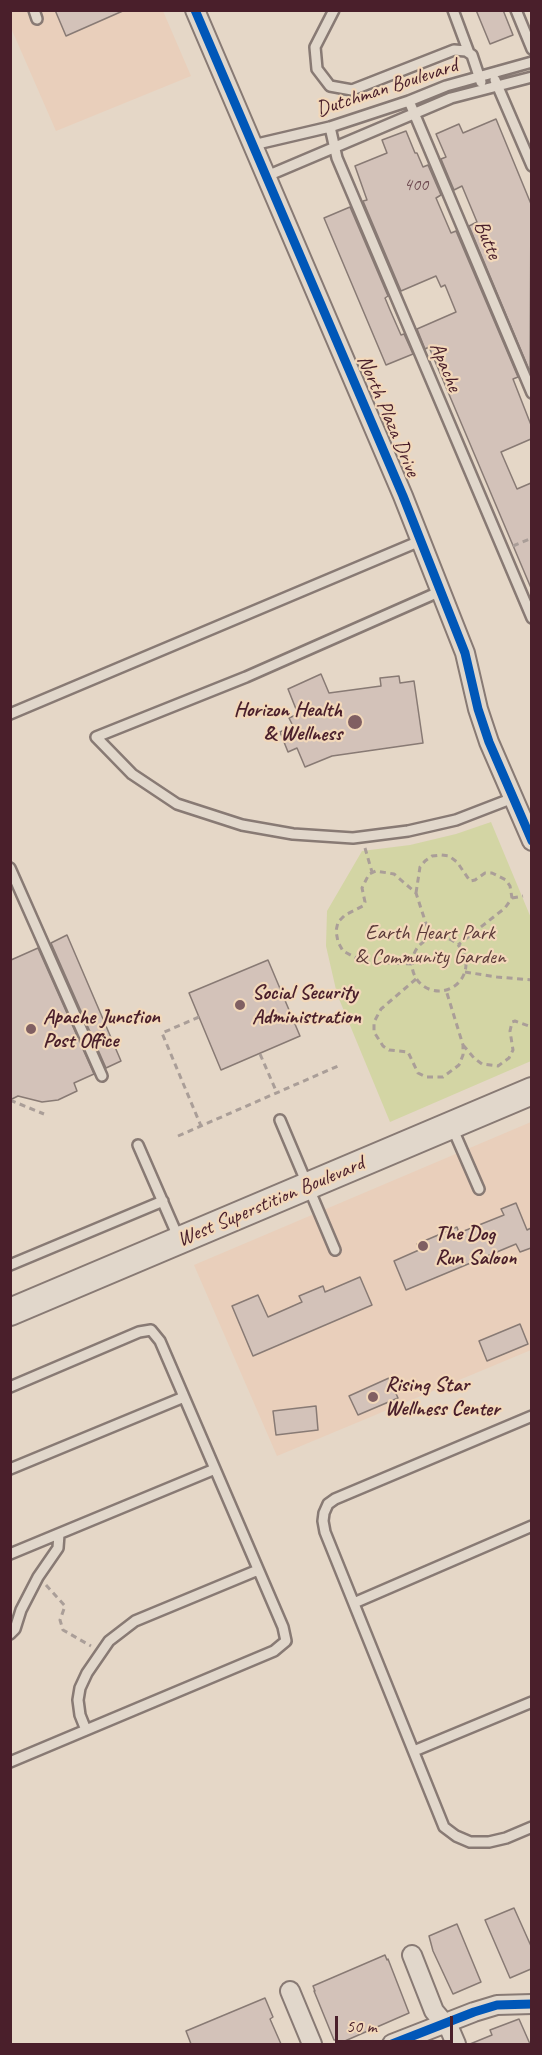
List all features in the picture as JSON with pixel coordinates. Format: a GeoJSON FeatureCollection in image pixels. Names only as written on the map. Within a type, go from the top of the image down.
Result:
{"type":"FeatureCollection","features":[{"type":"Feature","properties":{"kind":"main road","name":"West Superstition Boulevard"},"geometry":{"type":"LineString","coordinates":[[10,1312],[531,1091]]}},
{"type":"Feature","properties":{"kind":"street","name":"North Plaza Drive"},"geometry":{"type":"LineString","coordinates":[[195,10],[441,591],[465,653],[478,709],[489,742],[531,841]]}},
{"type":"Feature","properties":{"kind":"street"},"geometry":{"type":"LineString","coordinates":[[412,1955],[435,2011],[450,2030],[456,2044]]}},
{"type":"Feature","properties":{"kind":"street"},"geometry":{"type":"LineString","coordinates":[[290,1991],[312,2044]]}},
{"type":"Feature","properties":{"kind":"street"},"geometry":{"type":"LineString","coordinates":[[392,2044],[444,2022],[497,2005],[531,2004]]}},
{"type":"Feature","properties":{"kind":"lane"},"geometry":{"type":"LineString","coordinates":[[334,10],[315,47],[317,69],[330,86],[352,90],[454,50],[470,53]]}},
{"type":"Feature","properties":{"kind":"lane"},"geometry":{"type":"LineString","coordinates":[[453,10],[483,89]]}},
{"type":"Feature","properties":{"kind":"lane"},"geometry":{"type":"LineString","coordinates":[[516,10],[531,49]]}},
{"type":"Feature","properties":{"kind":"lane","name":"Dutchman Boulevard"},"geometry":{"type":"LineString","coordinates":[[253,145],[330,127],[409,101],[446,86],[531,62]]}},
{"type":"Feature","properties":{"kind":"lane"},"geometry":{"type":"LineString","coordinates":[[492,73],[531,166]]}},
{"type":"Feature","properties":{"kind":"lane","name":"Dutchman Boulevard"},"geometry":{"type":"LineString","coordinates":[[267,176],[451,98],[531,77]]}},
{"type":"Feature","properties":{"kind":"lane","name":"Butte"},"geometry":{"type":"LineString","coordinates":[[409,101],[531,393]]}},
{"type":"Feature","properties":{"kind":"lane","name":"Apache"},"geometry":{"type":"LineString","coordinates":[[330,127],[337,158],[531,618]]}},
{"type":"Feature","properties":{"kind":"lane"},"geometry":{"type":"LineString","coordinates":[[10,714],[420,541]]}},
{"type":"Feature","properties":{"kind":"lane"},"geometry":{"type":"LineString","coordinates":[[441,591],[246,677],[96,737],[132,774],[177,804],[242,825],[283,833],[353,838],[408,831],[456,820],[513,798]]}},
{"type":"Feature","properties":{"kind":"lane"},"geometry":{"type":"LineString","coordinates":[[11,868],[102,1076]]}},
{"type":"Feature","properties":{"kind":"lane"},"geometry":{"type":"LineString","coordinates":[[280,1120],[335,1250]]}},
{"type":"Feature","properties":{"kind":"lane"},"geometry":{"type":"LineString","coordinates":[[452,1125],[479,1189]]}},
{"type":"Feature","properties":{"kind":"lane"},"geometry":{"type":"LineString","coordinates":[[138,1145],[180,1241]]}},
{"type":"Feature","properties":{"kind":"lane"},"geometry":{"type":"LineString","coordinates":[[10,1265],[164,1201]]}},
{"type":"Feature","properties":{"kind":"lane"},"geometry":{"type":"LineString","coordinates":[[10,1387],[139,1332],[152,1330],[160,1341],[283,1628],[286,1641],[274,1651],[10,1762]]}},
{"type":"Feature","properties":{"kind":"lane"},"geometry":{"type":"LineString","coordinates":[[10,1469],[184,1397]]}},
{"type":"Feature","properties":{"kind":"lane"},"geometry":{"type":"LineString","coordinates":[[531,1416],[335,1499],[328,1504],[324,1513],[325,1532],[444,1827],[470,1842],[489,1842],[506,1838],[531,1827]]}},
{"type":"Feature","properties":{"kind":"lane"},"geometry":{"type":"LineString","coordinates":[[10,1554],[215,1469]]}},
{"type":"Feature","properties":{"kind":"lane"},"geometry":{"type":"LineString","coordinates":[[354,1603],[531,1526]]}},
{"type":"Feature","properties":{"kind":"lane"},"geometry":{"type":"LineString","coordinates":[[10,1634],[15,1629],[21,1610],[38,1577],[58,1548],[59,1534]]}},
{"type":"Feature","properties":{"kind":"lane"},"geometry":{"type":"LineString","coordinates":[[86,1730],[80,1715],[78,1700],[80,1688],[87,1673],[109,1641],[135,1621],[258,1570]]}},
{"type":"Feature","properties":{"kind":"lane"},"geometry":{"type":"LineString","coordinates":[[414,1751],[531,1702]]}},
{"type":"Feature","properties":{"kind":"path"},"geometry":{"type":"LineString","coordinates":[[502,550],[531,538]]}},
{"type":"Feature","properties":{"kind":"path"},"geometry":{"type":"LineString","coordinates":[[363,837],[366,857],[372,872]]}},
{"type":"Feature","properties":{"kind":"path"},"geometry":{"type":"LineString","coordinates":[[432,939],[416,893],[420,867],[432,856],[449,856],[457,862],[470,880],[475,880],[485,873],[500,875],[510,886],[512,898],[506,908],[458,945]]}},
{"type":"Feature","properties":{"kind":"path"},"geometry":{"type":"LineString","coordinates":[[412,964],[364,962],[343,951],[336,931],[338,922],[345,915],[363,906],[365,902],[362,888],[364,881],[372,872],[394,874],[416,893]]}},
{"type":"Feature","properties":{"kind":"path"},"geometry":{"type":"LineString","coordinates":[[512,898],[523,896]]}},
{"type":"Feature","properties":{"kind":"path"},"geometry":{"type":"LineString","coordinates":[[432,939],[446,939],[458,945],[465,958],[465,972],[458,983],[446,990],[426,988],[416,979],[412,964],[416,951],[432,939]]}},
{"type":"Feature","properties":{"kind":"path"},"geometry":{"type":"LineString","coordinates":[[465,972],[531,980]]}},
{"type":"Feature","properties":{"kind":"path"},"geometry":{"type":"LineString","coordinates":[[416,979],[381,1009],[374,1022],[374,1032],[378,1041],[389,1050],[408,1052],[418,1073],[426,1077],[443,1077],[459,1065],[463,1055],[464,1045],[446,990]]}},
{"type":"Feature","properties":{"kind":"path"},"geometry":{"type":"LineString","coordinates":[[199,1017],[162,1033],[201,1126]]}},
{"type":"Feature","properties":{"kind":"path"},"geometry":{"type":"LineString","coordinates":[[464,1045],[482,1064],[498,1066],[505,1063],[513,1050],[510,1031],[512,1022],[531,1027]]}},
{"type":"Feature","properties":{"kind":"path"},"geometry":{"type":"LineString","coordinates":[[260,1054],[277,1093]]}},
{"type":"Feature","properties":{"kind":"path"},"geometry":{"type":"LineString","coordinates":[[178,1136],[338,1066]]}},
{"type":"Feature","properties":{"kind":"path"},"geometry":{"type":"LineString","coordinates":[[10,1100],[45,1114]]}},
{"type":"Feature","properties":{"kind":"path"},"geometry":{"type":"LineString","coordinates":[[38,1577],[65,1606],[60,1620],[63,1630],[90,1645]]}},
{"type":"Feature","properties":{"kind":"shaded area"},"geometry":{"type":"Polygon","coordinates":[[[10,11],[163,11],[191,76],[56,131],[11,28],[10,11]]]}},
{"type":"Feature","properties":{"kind":"shaded area"},"geometry":{"type":"Polygon","coordinates":[[[531,1122],[531,1350],[277,1456],[194,1265],[531,1122]]]}},
{"type":"Feature","properties":{"kind":"green space","name":"Earth Heart Park & Community Garden"},"geometry":{"type":"Polygon","coordinates":[[[491,822],[531,918],[531,1061],[390,1122],[337,994],[326,946],[327,911],[362,851],[410,845],[456,834],[491,822]]]}},
{"type":"Feature","properties":{"kind":"building"},"geometry":{"type":"Polygon","coordinates":[[[55,10],[125,10],[66,36],[55,10]]]}},
{"type":"Feature","properties":{"kind":"building"},"geometry":{"type":"Polygon","coordinates":[[[476,10],[503,10],[513,35],[490,44],[476,10]]]}},
{"type":"Feature","properties":{"kind":"building"},"geometry":{"type":"Polygon","coordinates":[[[496,119],[531,204],[530,372],[469,226],[477,222],[462,186],[454,190],[441,159],[446,157],[436,134],[459,124],[463,133],[496,119]]]}},
{"type":"Feature","properties":{"kind":"building"},"geometry":{"type":"Polygon","coordinates":[[[406,131],[423,167],[428,165],[441,195],[436,198],[451,233],[456,231],[518,377],[513,379],[531,425],[531,439],[501,452],[517,489],[531,483],[531,588],[429,347],[425,349],[417,329],[456,312],[445,285],[441,287],[436,276],[401,291],[363,201],[367,200],[355,166],[387,153],[382,140],[406,131]]]}},
{"type":"Feature","properties":{"kind":"building"},"geometry":{"type":"Polygon","coordinates":[[[350,207],[388,296],[385,298],[390,310],[401,335],[404,334],[413,354],[386,365],[324,218],[350,207]]]}},
{"type":"Feature","properties":{"kind":"building","name":"Horizon Health & Wellness"},"geometry":{"type":"Polygon","coordinates":[[[321,674],[329,693],[381,686],[380,678],[399,676],[400,683],[414,681],[423,743],[332,756],[305,767],[297,748],[288,752],[280,732],[293,726],[289,718],[298,714],[288,689],[321,674]]]}},
{"type":"Feature","properties":{"kind":"building"},"geometry":{"type":"Polygon","coordinates":[[[67,935],[121,1061],[106,1068],[51,943],[67,935]]]}},
{"type":"Feature","properties":{"kind":"building","name":"Apache Junction Post Office"},"geometry":{"type":"Polygon","coordinates":[[[38,948],[94,1074],[74,1083],[77,1091],[58,1100],[42,1102],[18,1096],[10,1100],[11,960],[38,948]]]}},
{"type":"Feature","properties":{"kind":"building","name":"Social Security Administration"},"geometry":{"type":"Polygon","coordinates":[[[268,960],[300,1036],[221,1070],[189,993],[268,960]]]}},
{"type":"Feature","properties":{"kind":"building"},"geometry":{"type":"Polygon","coordinates":[[[516,1203],[527,1230],[531,1228],[531,1248],[520,1252],[516,1244],[406,1290],[394,1261],[419,1250],[417,1244],[457,1227],[459,1233],[504,1215],[501,1209],[516,1203]]]}},
{"type":"Feature","properties":{"kind":"building"},"geometry":{"type":"Polygon","coordinates":[[[360,1277],[372,1305],[253,1356],[232,1306],[258,1295],[268,1317],[302,1302],[299,1296],[323,1286],[325,1292],[360,1277]]]}},
{"type":"Feature","properties":{"kind":"building"},"geometry":{"type":"Polygon","coordinates":[[[520,1324],[528,1344],[487,1361],[479,1341],[520,1324]]]}},
{"type":"Feature","properties":{"kind":"building","name":"Rising Star Wellness Center"},"geometry":{"type":"Polygon","coordinates":[[[389,1378],[398,1398],[358,1415],[349,1396],[389,1378]]]}},
{"type":"Feature","properties":{"kind":"building"},"geometry":{"type":"Polygon","coordinates":[[[316,1406],[318,1430],[276,1435],[273,1411],[316,1406]]]}},
{"type":"Feature","properties":{"kind":"building"},"geometry":{"type":"Polygon","coordinates":[[[514,1908],[531,1946],[531,1969],[510,1978],[485,1920],[514,1908]]]}},
{"type":"Feature","properties":{"kind":"building"},"geometry":{"type":"Polygon","coordinates":[[[457,1924],[481,1982],[453,1994],[433,1951],[429,1936],[457,1924]]]}},
{"type":"Feature","properties":{"kind":"building"},"geometry":{"type":"Polygon","coordinates":[[[385,1955],[409,2013],[338,2044],[334,2040],[313,1986],[385,1955]]]}},
{"type":"Feature","properties":{"kind":"building"},"geometry":{"type":"Polygon","coordinates":[[[265,1998],[273,2017],[270,2019],[281,2044],[191,2044],[186,2031],[265,1998]]]}},
{"type":"Feature","properties":{"kind":"building"},"geometry":{"type":"Polygon","coordinates":[[[519,2019],[530,2044],[470,2044],[492,2035],[490,2030],[519,2019]]]}},
{"type":"Feature","properties":{"kind":"cycle path"},"geometry":{"type":"LineString","coordinates":[[195,10],[403,496],[465,653],[478,709],[489,742],[532,841]]}},
{"type":"Feature","properties":{"kind":"cycle path"},"geometry":{"type":"LineString","coordinates":[[392,2044],[497,2005],[532,2004]]}},
{"type":"Feature","properties":{"kind":"place","name":"Horizon Health & Wellness"},"geometry":{"type":"Point","coordinates":[355,722]}},
{"type":"Feature","properties":{"kind":"place","name":"Social Security Administration"},"geometry":{"type":"Point","coordinates":[240,1005]}},
{"type":"Feature","properties":{"kind":"place","name":"Apache Junction Post Office"},"geometry":{"type":"Point","coordinates":[31,1029]}},
{"type":"Feature","properties":{"kind":"place","name":"The Dog Run Saloon"},"geometry":{"type":"Point","coordinates":[423,1246]}},
{"type":"Feature","properties":{"kind":"place","name":"Rising Star Wellness Center"},"geometry":{"type":"Point","coordinates":[373,1397]}}]}
